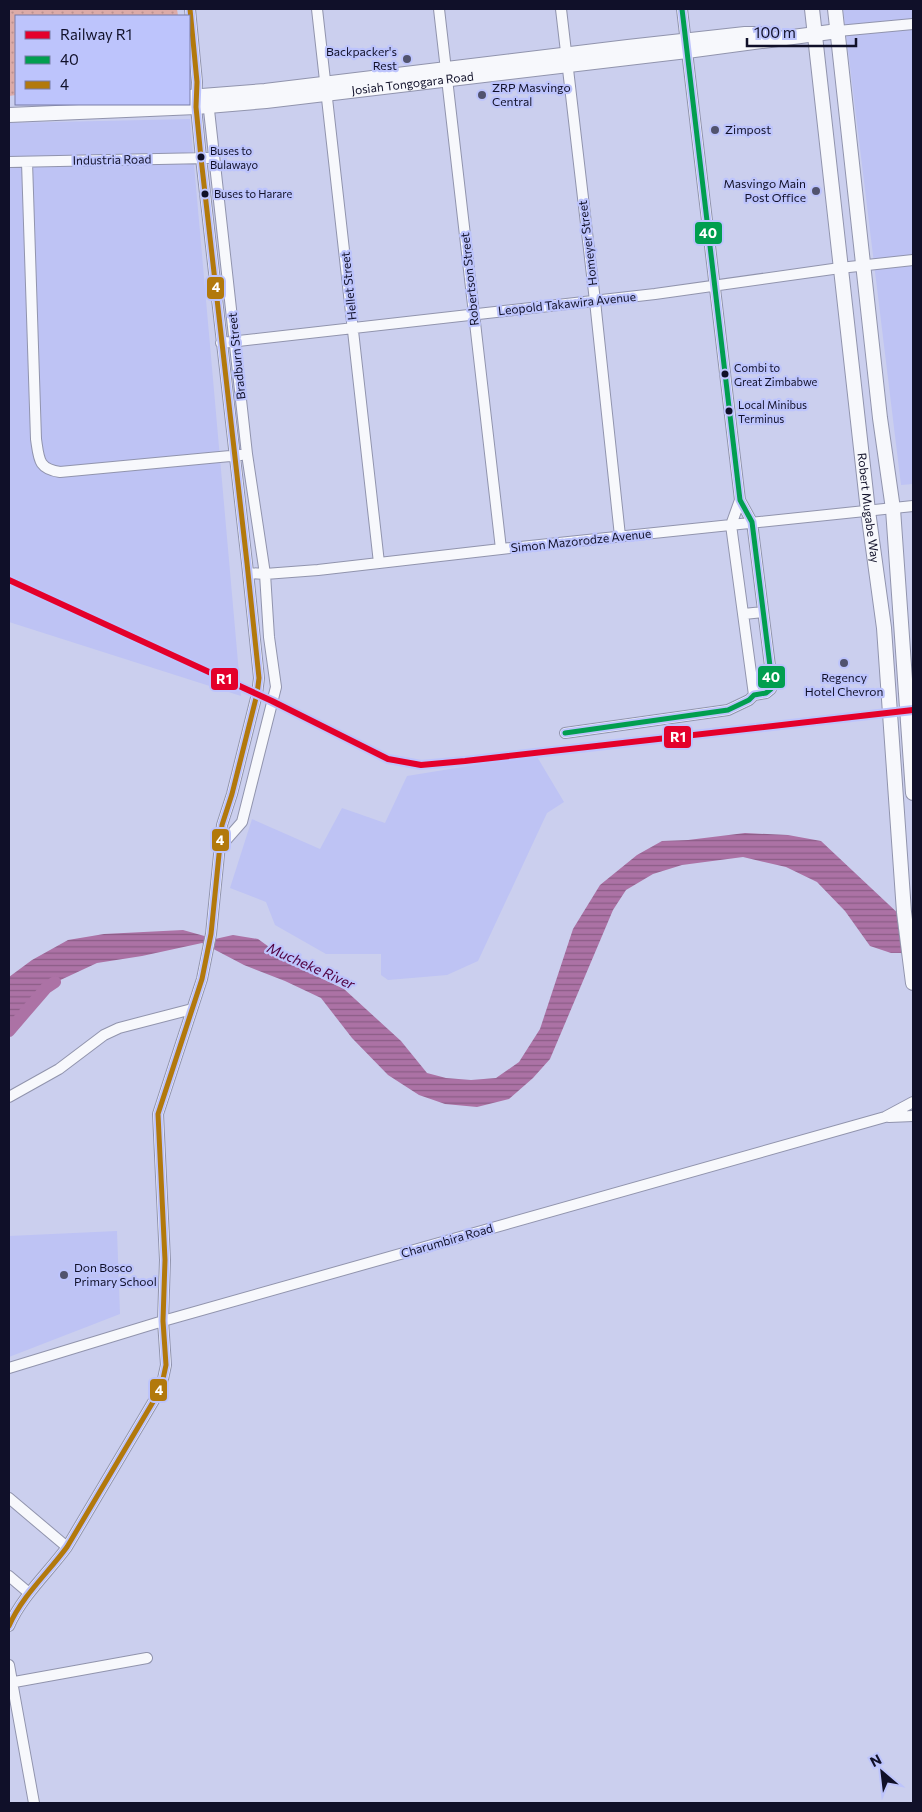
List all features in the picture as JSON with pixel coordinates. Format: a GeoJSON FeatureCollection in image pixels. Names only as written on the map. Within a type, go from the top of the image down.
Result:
{"type":"FeatureCollection","features":[{"type":"Feature","properties":{"kind":"highway","name":"Robert Mugabe Way"},"geometry":{"type":"LineString","coordinates":[[812,9],[868,511],[884,628],[904,912],[913,983]]}},
{"type":"Feature","properties":{"kind":"highway","name":"Robert Mugabe Way"},"geometry":{"type":"LineString","coordinates":[[835,9],[880,418],[893,509],[902,660],[913,794]]}},
{"type":"Feature","properties":{"kind":"highway","name":"Josiah Tongogara Road"},"geometry":{"type":"LineString","coordinates":[[200,100],[327,89],[687,46],[745,34],[838,31]]}},
{"type":"Feature","properties":{"kind":"highway"},"geometry":{"type":"LineString","coordinates":[[9,106],[30,105]]}},
{"type":"Feature","properties":{"kind":"highway","name":"Josiah Tongogara Road"},"geometry":{"type":"LineString","coordinates":[[9,115],[136,105]]}},
{"type":"Feature","properties":{"kind":"highway"},"geometry":{"type":"LineString","coordinates":[[826,121],[848,119]]}},
{"type":"Feature","properties":{"kind":"highway"},"geometry":{"type":"LineString","coordinates":[[832,182],[854,181]]}},
{"type":"Feature","properties":{"kind":"street","name":"Bradburn Street"},"geometry":{"type":"LineString","coordinates":[[9,1626],[29,1593],[50,1570],[67,1547],[156,1397],[163,1379],[166,1365],[163,1322],[165,1260],[158,1114],[202,979],[211,934],[222,825],[239,767],[257,694],[259,678],[201,158],[200,100],[190,9]]}},
{"type":"Feature","properties":{"kind":"street","name":"Hellet Street"},"geometry":{"type":"LineString","coordinates":[[318,9],[379,563]]}},
{"type":"Feature","properties":{"kind":"street","name":"Robertson Street"},"geometry":{"type":"LineString","coordinates":[[439,9],[448,74],[473,314],[501,549]]}},
{"type":"Feature","properties":{"kind":"street","name":"Homeyer Street"},"geometry":{"type":"LineString","coordinates":[[561,9],[620,536]]}},
{"type":"Feature","properties":{"kind":"street"},"geometry":{"type":"LineString","coordinates":[[565,733],[728,710],[749,700],[754,694],[766,693],[769,691],[772,682],[752,522],[740,500],[682,9]]}},
{"type":"Feature","properties":{"kind":"street"},"geometry":{"type":"LineString","coordinates":[[838,31],[913,24]]}},
{"type":"Feature","properties":{"kind":"street","name":"Bradburn Street"},"geometry":{"type":"LineString","coordinates":[[200,100],[214,158],[236,341],[247,454],[265,574],[269,637],[276,687],[242,822],[219,848]]}},
{"type":"Feature","properties":{"kind":"street","name":"Industria Road"},"geometry":{"type":"LineString","coordinates":[[9,162],[214,158]]}},
{"type":"Feature","properties":{"kind":"street"},"geometry":{"type":"LineString","coordinates":[[27,162],[36,439],[38,457],[42,466],[49,470],[60,472],[247,454]]}},
{"type":"Feature","properties":{"kind":"street","name":"Leopold Takawira Avenue"},"geometry":{"type":"LineString","coordinates":[[221,343],[595,301],[913,260]]}},
{"type":"Feature","properties":{"kind":"street"},"geometry":{"type":"LineString","coordinates":[[740,500],[731,525],[754,694]]}},
{"type":"Feature","properties":{"kind":"street","name":"Simon Mazorodze Avenue"},"geometry":{"type":"LineString","coordinates":[[248,573],[265,574],[318,570],[620,536],[913,506]]}},
{"type":"Feature","properties":{"kind":"street"},"geometry":{"type":"LineString","coordinates":[[744,614],[763,612]]}},
{"type":"Feature","properties":{"kind":"street"},"geometry":{"type":"LineString","coordinates":[[9,1098],[59,1069],[104,1035],[119,1028],[192,1009]]}},
{"type":"Feature","properties":{"kind":"street","name":"Charumbira Road"},"geometry":{"type":"LineString","coordinates":[[9,1368],[163,1322],[886,1117],[913,1102]]}},
{"type":"Feature","properties":{"kind":"street","name":"Charumbira Road"},"geometry":{"type":"LineString","coordinates":[[886,1117],[913,1116]]}},
{"type":"Feature","properties":{"kind":"street"},"geometry":{"type":"LineString","coordinates":[[9,1498],[67,1547]]}},
{"type":"Feature","properties":{"kind":"street"},"geometry":{"type":"LineString","coordinates":[[9,1576],[29,1593]]}},
{"type":"Feature","properties":{"kind":"street"},"geometry":{"type":"LineString","coordinates":[[10,1682],[147,1658]]}},
{"type":"Feature","properties":{"kind":"street"},"geometry":{"type":"LineString","coordinates":[[9,1665],[10,1682],[34,1803]]}},
{"type":"Feature","properties":{"kind":"shaded area"},"geometry":{"type":"Polygon","coordinates":[[[9,9],[177,9],[178,15],[15,15],[15,95],[9,96],[9,9]]]}},
{"type":"Feature","properties":{"kind":"shaded area"},"geometry":{"type":"Polygon","coordinates":[[[843,9],[913,9],[913,484],[901,485],[843,9]]]}},
{"type":"Feature","properties":{"kind":"shaded area"},"geometry":{"type":"Polygon","coordinates":[[[190,119],[241,696],[9,622],[9,123],[190,119]]]}},
{"type":"Feature","properties":{"kind":"shaded area"},"geometry":{"type":"Polygon","coordinates":[[[536,755],[564,802],[547,813],[478,961],[447,975],[388,980],[381,975],[381,954],[326,954],[275,925],[266,902],[230,888],[252,819],[320,849],[342,808],[385,823],[407,776],[536,755]]]}},
{"type":"Feature","properties":{"kind":"shaded area"},"geometry":{"type":"Polygon","coordinates":[[[745,833],[788,835],[821,841],[903,918],[913,922],[913,953],[891,953],[870,946],[845,911],[817,882],[786,867],[743,857],[682,865],[653,874],[626,890],[613,910],[550,1059],[533,1078],[509,1099],[477,1107],[445,1104],[419,1095],[388,1075],[352,1038],[321,998],[244,965],[202,943],[142,956],[97,963],[54,983],[28,1003],[9,1024],[9,977],[32,960],[68,940],[104,934],[183,930],[215,939],[233,935],[258,939],[297,967],[344,989],[401,1041],[427,1073],[446,1078],[471,1080],[496,1078],[519,1062],[540,1029],[573,929],[600,885],[637,855],[662,841],[745,833]]]}},
{"type":"Feature","properties":{"kind":"shaded area","name":"Don Bosco Primary School"},"geometry":{"type":"Polygon","coordinates":[[[117,1231],[120,1314],[9,1357],[9,1236],[117,1231]]]}},
{"type":"Feature","properties":{"kind":"waterway","name":"Mucheke River"},"geometry":{"type":"LineString","coordinates":[[9,1031],[46,988],[55,982]]}},
{"type":"Feature","properties":{"kind":"rail line","name":"R1"},"geometry":{"type":"LineString","coordinates":[[9,580],[272,701],[388,759],[421,765],[913,710]]}},
{"type":"Feature","properties":{"kind":"transit line","name":"4"},"geometry":{"type":"LineString","coordinates":[[9,1626],[28,1595],[67,1547],[156,1397],[163,1379],[166,1365],[163,1321],[165,1260],[158,1114],[202,979],[211,934],[222,825],[232,794],[257,694],[259,678],[201,158],[196,107],[197,82],[190,9]]}},
{"type":"Feature","properties":{"kind":"transit line","name":"40"},"geometry":{"type":"LineString","coordinates":[[565,733],[728,710],[749,700],[754,695],[766,693],[771,689],[772,682],[752,522],[740,500],[682,9]]}},
{"type":"Feature","properties":{"kind":"place","name":"Backpacker's Rest"},"geometry":{"type":"Point","coordinates":[407,59]}},
{"type":"Feature","properties":{"kind":"place","name":"ZRP Masvingo Central"},"geometry":{"type":"Point","coordinates":[482,95]}},
{"type":"Feature","properties":{"kind":"place","name":"Zimpost"},"geometry":{"type":"Point","coordinates":[715,130]}},
{"type":"Feature","properties":{"kind":"place","name":"Buses to Bulawayo"},"geometry":{"type":"Point","coordinates":[201,157]}},
{"type":"Feature","properties":{"kind":"place","name":"Masvingo Main Post Office"},"geometry":{"type":"Point","coordinates":[816,191]}},
{"type":"Feature","properties":{"kind":"place","name":"Buses to Harare"},"geometry":{"type":"Point","coordinates":[205,194]}},
{"type":"Feature","properties":{"kind":"place","name":"Combi to Great Zimbabwe"},"geometry":{"type":"Point","coordinates":[725,374]}},
{"type":"Feature","properties":{"kind":"place","name":"Local Minibus Terminus"},"geometry":{"type":"Point","coordinates":[729,411]}},
{"type":"Feature","properties":{"kind":"place","name":"Regency Hotel Chevron"},"geometry":{"type":"Point","coordinates":[844,663]}},
{"type":"Feature","properties":{"kind":"place","name":"Don Bosco Primary School"},"geometry":{"type":"Point","coordinates":[64,1275]}}]}
